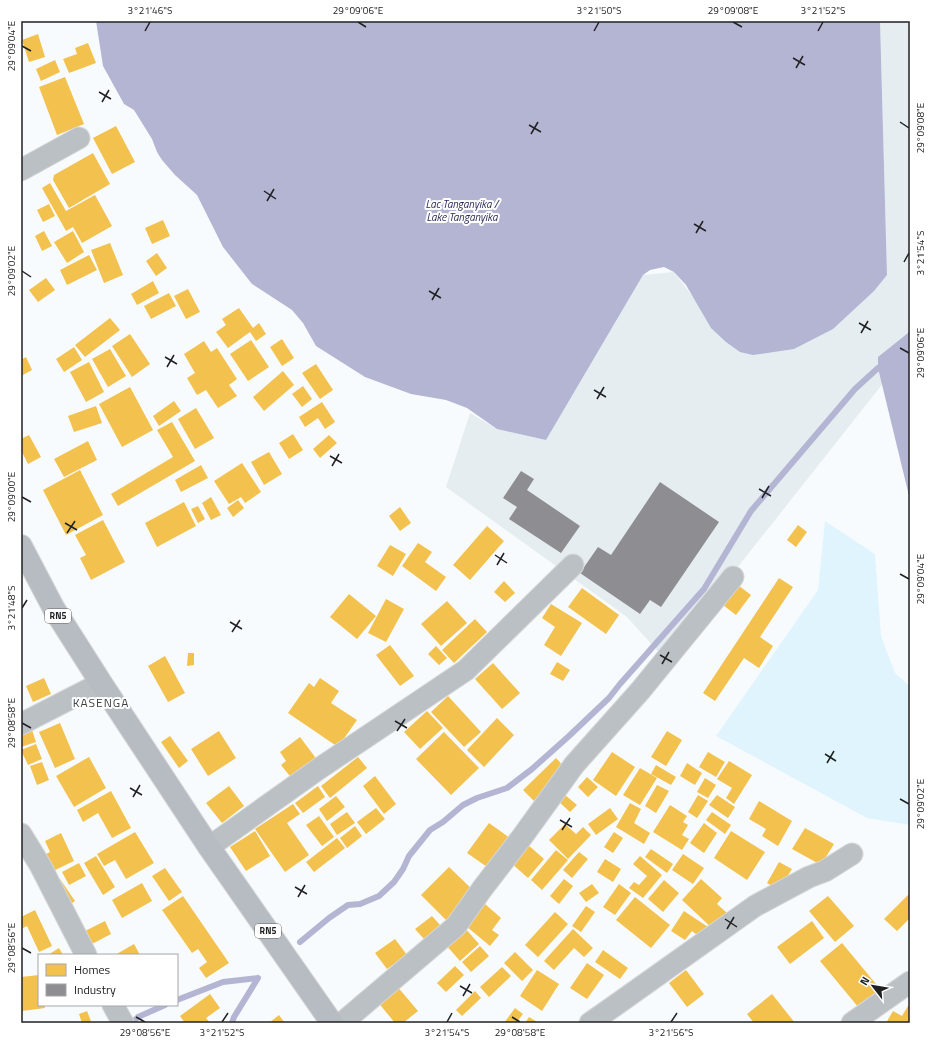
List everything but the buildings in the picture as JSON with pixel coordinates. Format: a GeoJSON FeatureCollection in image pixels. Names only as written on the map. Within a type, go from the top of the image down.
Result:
{"type":"FeatureCollection","features":[{"type":"Feature","properties":{"kind":"highway","name":"RN5"},"geometry":{"type":"LineString","coordinates":[[21,546],[54,609],[101,683],[209,847],[332,1023]]}},
{"type":"Feature","properties":{"kind":"street"},"geometry":{"type":"LineString","coordinates":[[21,170],[79,138]]}},
{"type":"Feature","properties":{"kind":"street"},"geometry":{"type":"LineString","coordinates":[[209,847],[320,768],[466,670],[573,565]]}},
{"type":"Feature","properties":{"kind":"street"},"geometry":{"type":"LineString","coordinates":[[342,1023],[456,926],[574,765],[640,691],[733,577]]}},
{"type":"Feature","properties":{"kind":"street"},"geometry":{"type":"LineString","coordinates":[[21,724],[101,683]]}},
{"type":"Feature","properties":{"kind":"street"},"geometry":{"type":"LineString","coordinates":[[21,834],[40,865],[85,954]]}},
{"type":"Feature","properties":{"kind":"street"},"geometry":{"type":"LineString","coordinates":[[590,1023],[755,906],[809,877],[825,871],[852,854]]}},
{"type":"Feature","properties":{"kind":"street"},"geometry":{"type":"LineString","coordinates":[[852,1023],[910,982]]}},
{"type":"Feature","properties":{"kind":"street"},"geometry":{"type":"LineString","coordinates":[[114,1006],[123,1023]]}},
{"type":"Feature","properties":{"kind":"shaded area"},"geometry":{"type":"Polygon","coordinates":[[[880,21],[910,21],[910,330],[896,367],[665,659],[627,617],[446,487],[470,413],[497,429],[546,440],[643,275],[674,272],[727,342],[887,275],[880,21]]]}},
{"type":"Feature","properties":{"kind":"shaded area"},"geometry":{"type":"Polygon","coordinates":[[[825,521],[875,554],[881,636],[895,673],[910,686],[910,825],[867,818],[716,736],[818,590],[825,521]]]}},
{"type":"Feature","properties":{"kind":"water","name":"Lac Tanganyika / Lake Tanganyika"},"geometry":{"type":"Polygon","coordinates":[[[96,21],[880,21],[887,275],[874,291],[833,329],[794,349],[753,355],[740,352],[726,342],[711,328],[686,285],[674,272],[664,267],[650,270],[643,275],[546,440],[497,429],[467,408],[446,400],[411,394],[365,377],[316,346],[303,323],[292,310],[252,284],[223,247],[197,195],[175,175],[162,160],[152,139],[134,110],[124,104],[103,66],[96,21]]]}},
{"type":"Feature","properties":{"kind":"water"},"geometry":{"type":"Polygon","coordinates":[[[910,329],[910,500],[878,368],[878,357],[908,333],[910,329]]]}},
{"type":"Feature","properties":{"kind":"waterway"},"geometry":{"type":"LineString","coordinates":[[300,942],[329,918],[348,905],[360,904],[379,896],[394,882],[403,869],[409,856],[430,830],[443,822],[463,805],[477,798],[507,788],[532,769],[609,698],[704,589],[751,511],[855,389],[878,368]]}},
{"type":"Feature","properties":{"kind":"waterway"},"geometry":{"type":"LineString","coordinates":[[178,1000],[223,982],[258,978]]}},
{"type":"Feature","properties":{"kind":"waterway"},"geometry":{"type":"LineString","coordinates":[[232,1023],[234,1017],[258,978]]}},
{"type":"Feature","properties":{"kind":"waterway"},"geometry":{"type":"LineString","coordinates":[[132,1023],[138,1017],[163,1006]]}},
{"type":"Feature","properties":{"kind":"district","name":"KASENGA"},"geometry":{"type":"Point","coordinates":[101,703]}}]}
